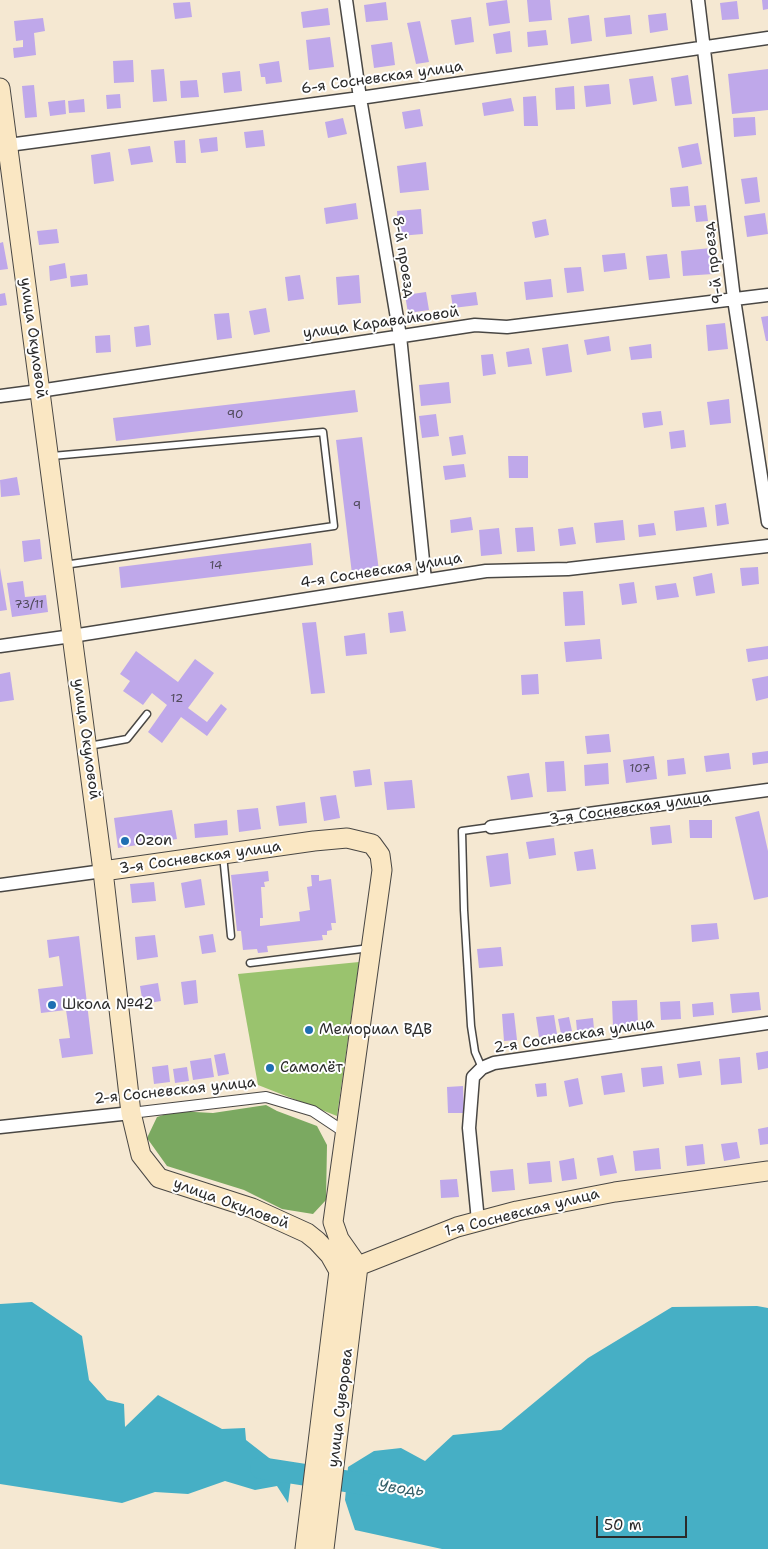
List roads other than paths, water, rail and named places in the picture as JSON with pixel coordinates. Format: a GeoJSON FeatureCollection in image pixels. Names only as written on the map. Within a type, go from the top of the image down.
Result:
{"type":"FeatureCollection","features":[{"type":"Feature","properties":{"kind":"main road","name":"улица Окуловой"},"geometry":{"type":"LineString","coordinates":[[0,88],[4,145],[49,457],[103,871],[131,1113],[141,1155],[159,1178],[252,1208],[296,1227],[317,1241],[330,1255],[339,1271]]}},
{"type":"Feature","properties":{"kind":"main road","name":"3-я Сосневская улица"},"geometry":{"type":"LineString","coordinates":[[103,871],[314,841],[347,838],[372,844],[380,855],[382,870],[371,948]]}},
{"type":"Feature","properties":{"kind":"main road"},"geometry":{"type":"LineString","coordinates":[[358,1266],[339,1239],[333,1222],[371,948]]}},
{"type":"Feature","properties":{"kind":"main road","name":"1-я Сосневская улица"},"geometry":{"type":"LineString","coordinates":[[339,1271],[358,1266],[430,1236],[478,1221],[614,1192],[768,1171]]}},
{"type":"Feature","properties":{"kind":"main road","name":"улица Суворова"},"geometry":{"type":"LineString","coordinates":[[304,1549],[358,1266]]}},
{"type":"Feature","properties":{"kind":"main road","name":"улица Суворова"},"geometry":{"type":"LineString","coordinates":[[324,1549],[339,1271]]}},
{"type":"Feature","properties":{"kind":"street","name":"8-й проезд"},"geometry":{"type":"LineString","coordinates":[[346,0],[360,98],[400,336],[425,580]]}},
{"type":"Feature","properties":{"kind":"street","name":"9-й проезд"},"geometry":{"type":"LineString","coordinates":[[698,0],[734,299],[768,522]]}},
{"type":"Feature","properties":{"kind":"street","name":"6-я Сосневская улица"},"geometry":{"type":"LineString","coordinates":[[4,145],[360,98],[768,38]]}},
{"type":"Feature","properties":{"kind":"street","name":"улица Каравайковой"},"geometry":{"type":"LineString","coordinates":[[0,396],[475,325],[507,327],[768,295]]}},
{"type":"Feature","properties":{"kind":"street","name":"4-я Сосневская улица"},"geometry":{"type":"LineString","coordinates":[[0,646],[486,571],[568,569],[768,546]]}},
{"type":"Feature","properties":{"kind":"street","name":"3-я Сосневская улица"},"geometry":{"type":"LineString","coordinates":[[491,827],[768,790]]}},
{"type":"Feature","properties":{"kind":"street","name":"3-я Сосневская улица"},"geometry":{"type":"LineString","coordinates":[[0,885],[103,871]]}},
{"type":"Feature","properties":{"kind":"street","name":"2-я Сосневская улица"},"geometry":{"type":"LineString","coordinates":[[478,1221],[469,1128],[473,1076],[482,1068],[494,1063],[768,1023]]}},
{"type":"Feature","properties":{"kind":"street","name":"2-я Сосневская улица"},"geometry":{"type":"LineString","coordinates":[[0,1127],[266,1097],[314,1111],[346,1134]]}},
{"type":"Feature","properties":{"kind":"lane"},"geometry":{"type":"LineString","coordinates":[[49,457],[323,432],[334,526],[63,565]]}},
{"type":"Feature","properties":{"kind":"lane"},"geometry":{"type":"LineString","coordinates":[[87,747],[127,739],[147,714]]}},
{"type":"Feature","properties":{"kind":"lane"},"geometry":{"type":"LineString","coordinates":[[482,1068],[475,1052],[471,1026],[464,910],[462,831],[491,827]]}},
{"type":"Feature","properties":{"kind":"lane"},"geometry":{"type":"LineString","coordinates":[[223,854],[231,936]]}},
{"type":"Feature","properties":{"kind":"lane"},"geometry":{"type":"LineString","coordinates":[[250,963],[371,948]]}},
{"type":"Feature","properties":{"kind":"water"},"geometry":{"type":"Polygon","coordinates":[[[32,1302],[82,1336],[89,1380],[107,1400],[124,1404],[125,1427],[158,1395],[222,1429],[245,1428],[246,1440],[273,1461],[293,1464],[288,1503],[277,1486],[255,1490],[225,1481],[188,1494],[155,1492],[122,1503],[0,1484],[0,1304],[32,1302]]]}},
{"type":"Feature","properties":{"kind":"water"},"geometry":{"type":"Polygon","coordinates":[[[757,1306],[768,1308],[768,1549],[442,1549],[355,1530],[345,1500],[348,1467],[374,1451],[401,1448],[425,1461],[453,1435],[501,1430],[588,1358],[672,1307],[757,1306]]]}},
{"type":"Feature","properties":{"kind":"waterway","name":"Уводь"},"geometry":{"type":"LineString","coordinates":[[261,1468],[377,1486]]}},
{"type":"Feature","properties":{"kind":"place","name":"Ozon"},"geometry":{"type":"Point","coordinates":[125,841]}},
{"type":"Feature","properties":{"kind":"place","name":"Школа №42"},"geometry":{"type":"Point","coordinates":[52,1005]}},
{"type":"Feature","properties":{"kind":"place","name":"Мемориал ВДВ"},"geometry":{"type":"Point","coordinates":[309,1030]}},
{"type":"Feature","properties":{"kind":"place","name":"Самолёт"},"geometry":{"type":"Point","coordinates":[270,1068]}}]}
